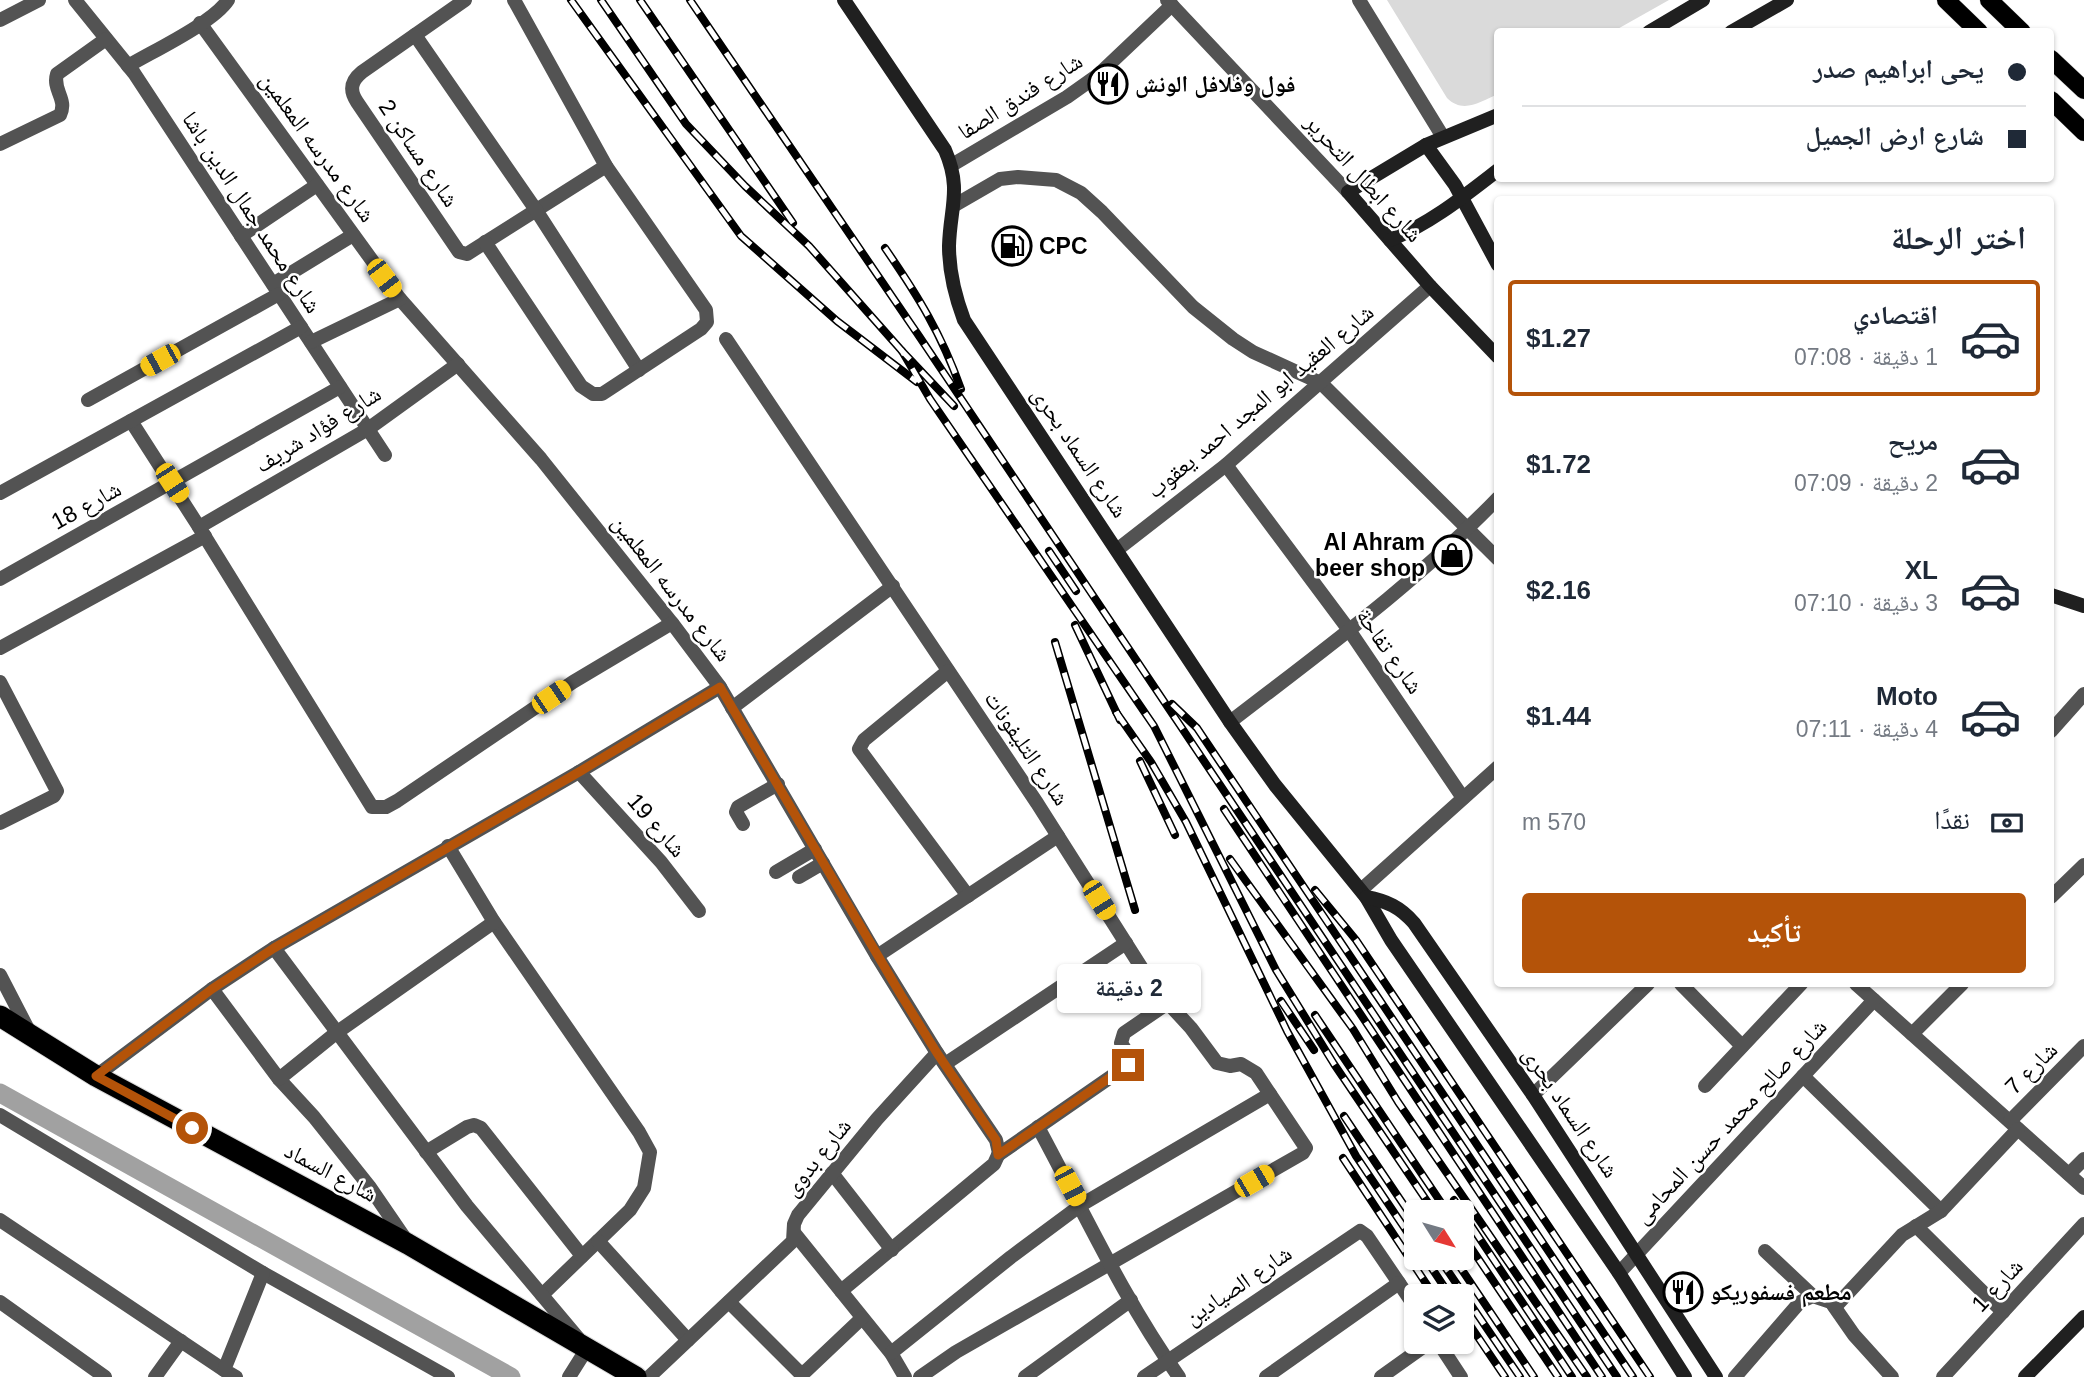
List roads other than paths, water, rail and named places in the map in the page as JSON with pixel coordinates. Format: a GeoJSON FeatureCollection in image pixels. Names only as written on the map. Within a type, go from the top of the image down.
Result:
{"type":"FeatureCollection","features":[{"type":"Feature","properties":{"kind":"highway","name":"شارع السماد"},"geometry":{"type":"LineString","coordinates":[[0,1016],[96,1076],[408,1244],[636,1377]]}},
{"type":"Feature","properties":{"kind":"main road"},"geometry":{"type":"LineString","coordinates":[[1946,0],[1975,28]]}},
{"type":"Feature","properties":{"kind":"main road"},"geometry":{"type":"LineString","coordinates":[[1989,0],[2018,28]]}},
{"type":"Feature","properties":{"kind":"main road"},"geometry":{"type":"LineString","coordinates":[[2054,62],[2084,90]]}},
{"type":"Feature","properties":{"kind":"main road"},"geometry":{"type":"LineString","coordinates":[[2054,103],[2084,132]]}},
{"type":"Feature","properties":{"kind":"street"},"geometry":{"type":"LineString","coordinates":[[0,20],[39,0]]}},
{"type":"Feature","properties":{"kind":"street","name":"شارع محمد جمال الدين باشا"},"geometry":{"type":"LineString","coordinates":[[75,0],[128,66],[385,455]]}},
{"type":"Feature","properties":{"kind":"street"},"geometry":{"type":"LineString","coordinates":[[128,66],[200,23],[221,9],[228,0]]}},
{"type":"Feature","properties":{"kind":"street"},"geometry":{"type":"LineString","coordinates":[[465,0],[415,35],[536,210],[639,370]]}},
{"type":"Feature","properties":{"kind":"street"},"geometry":{"type":"LineString","coordinates":[[514,0],[606,166],[706,310],[708,317],[701,329],[601,394],[593,394],[581,386],[485,242],[606,166]]}},
{"type":"Feature","properties":{"kind":"street","name":"شارع السماد بحرى"},"geometry":{"type":"LineString","coordinates":[[844,0],[945,150],[952,165],[955,205],[951,223],[949,263],[964,320],[1230,722],[1275,785],[1364,893],[1391,940],[1619,1273],[1685,1377]]}},
{"type":"Feature","properties":{"kind":"street"},"geometry":{"type":"LineString","coordinates":[[1360,0],[1444,137]]}},
{"type":"Feature","properties":{"kind":"street"},"geometry":{"type":"LineString","coordinates":[[1656,28],[1703,0]]}},
{"type":"Feature","properties":{"kind":"street"},"geometry":{"type":"LineString","coordinates":[[1738,28],[1787,0]]}},
{"type":"Feature","properties":{"kind":"street","name":"شارع فندق الصفا"},"geometry":{"type":"LineString","coordinates":[[952,165],[1067,97],[1098,75],[1169,3]]}},
{"type":"Feature","properties":{"kind":"street","name":"شارع ابطال التحرير"},"geometry":{"type":"LineString","coordinates":[[1169,3],[1348,192],[1494,353]]}},
{"type":"Feature","properties":{"kind":"street","name":"شارع مدرسه المعلمين"},"geometry":{"type":"LineString","coordinates":[[200,23],[400,299],[541,459],[720,687],[877,956],[941,1059],[996,1140],[998,1155]]}},
{"type":"Feature","properties":{"kind":"street","name":"شارع مساكن 2"},"geometry":{"type":"LineString","coordinates":[[415,35],[355,77],[352,95],[459,252],[467,254],[485,242]]}},
{"type":"Feature","properties":{"kind":"street"},"geometry":{"type":"LineString","coordinates":[[0,144],[60,114],[63,99],[55,86],[57,74],[106,39]]}},
{"type":"Feature","properties":{"kind":"street"},"geometry":{"type":"LineString","coordinates":[[1348,192],[1426,145],[1494,117]]}},
{"type":"Feature","properties":{"kind":"street"},"geometry":{"type":"LineString","coordinates":[[1426,145],[1446,171],[1494,258]]}},
{"type":"Feature","properties":{"kind":"street"},"geometry":{"type":"LineString","coordinates":[[1390,240],[1417,229],[1462,200],[1494,173]]}},
{"type":"Feature","properties":{"kind":"street"},"geometry":{"type":"LineString","coordinates":[[955,205],[1000,179],[1018,177],[1056,180],[1082,193],[1193,307],[1233,339],[1253,352],[1321,383],[1494,555]]}},
{"type":"Feature","properties":{"kind":"street"},"geometry":{"type":"LineString","coordinates":[[241,236],[317,185]]}},
{"type":"Feature","properties":{"kind":"street"},"geometry":{"type":"LineString","coordinates":[[88,400],[276,289],[353,235]]}},
{"type":"Feature","properties":{"kind":"street","name":"شارع العقيد ابو المجد احمد يعقوب"},"geometry":{"type":"LineString","coordinates":[[1118,549],[1226,465],[1430,285]]}},
{"type":"Feature","properties":{"kind":"street"},"geometry":{"type":"LineString","coordinates":[[311,342],[400,299]]}},
{"type":"Feature","properties":{"kind":"street"},"geometry":{"type":"LineString","coordinates":[[0,493],[301,327]]}},
{"type":"Feature","properties":{"kind":"street","name":"شارع التليفونات"},"geometry":{"type":"LineString","coordinates":[[726,339],[893,586],[1156,989],[1191,1028],[1217,1063],[1241,1065],[1250,1069],[1305,1146],[1303,1153],[1109,1264]]}},
{"type":"Feature","properties":{"kind":"street","name":"شارع فؤاد شريف"},"geometry":{"type":"LineString","coordinates":[[0,648],[202,531],[368,429],[458,364]]}},
{"type":"Feature","properties":{"kind":"street","name":"شارع 18"},"geometry":{"type":"LineString","coordinates":[[0,579],[340,387]]}},
{"type":"Feature","properties":{"kind":"street"},"geometry":{"type":"LineString","coordinates":[[131,421],[202,531],[369,804],[379,808],[397,801],[573,682],[672,623]]}},
{"type":"Feature","properties":{"kind":"street","name":"شارع تفاحة"},"geometry":{"type":"LineString","coordinates":[[1226,465],[1349,630],[1463,798]]}},
{"type":"Feature","properties":{"kind":"street"},"geometry":{"type":"LineString","coordinates":[[1230,722],[1349,630],[1468,529],[1494,502]]}},
{"type":"Feature","properties":{"kind":"street"},"geometry":{"type":"LineString","coordinates":[[732,708],[893,586]]}},
{"type":"Feature","properties":{"kind":"street"},"geometry":{"type":"LineString","coordinates":[[2054,596],[2084,606]]}},
{"type":"Feature","properties":{"kind":"street"},"geometry":{"type":"LineString","coordinates":[[948,671],[864,740],[859,750],[968,896]]}},
{"type":"Feature","properties":{"kind":"street"},"geometry":{"type":"LineString","coordinates":[[0,682],[57,791],[54,796],[0,823]]}},
{"type":"Feature","properties":{"kind":"street"},"geometry":{"type":"LineString","coordinates":[[96,1076],[212,989],[274,948],[579,772],[720,687]]}},
{"type":"Feature","properties":{"kind":"street"},"geometry":{"type":"LineString","coordinates":[[2054,728],[2084,694]]}},
{"type":"Feature","properties":{"kind":"street"},"geometry":{"type":"LineString","coordinates":[[1364,893],[1494,770]]}},
{"type":"Feature","properties":{"kind":"street","name":"شارع 19"},"geometry":{"type":"LineString","coordinates":[[579,772],[661,862],[699,911]]}},
{"type":"Feature","properties":{"kind":"street"},"geometry":{"type":"LineString","coordinates":[[743,824],[736,812],[738,807],[778,784]]}},
{"type":"Feature","properties":{"kind":"street"},"geometry":{"type":"LineString","coordinates":[[877,956],[1058,836]]}},
{"type":"Feature","properties":{"kind":"street"},"geometry":{"type":"LineString","coordinates":[[449,846],[494,922],[639,1132],[650,1152],[644,1188],[630,1210],[542,1295]]}},
{"type":"Feature","properties":{"kind":"street"},"geometry":{"type":"LineString","coordinates":[[776,872],[815,849]]}},
{"type":"Feature","properties":{"kind":"street"},"geometry":{"type":"LineString","coordinates":[[799,877],[823,863]]}},
{"type":"Feature","properties":{"kind":"street"},"geometry":{"type":"LineString","coordinates":[[2054,894],[2084,864]]}},
{"type":"Feature","properties":{"kind":"street","name":"شارع السماد بحرى"},"geometry":{"type":"LineString","coordinates":[[1364,893],[1404,911],[1415,923],[1637,1253],[1716,1377]]}},
{"type":"Feature","properties":{"kind":"street"},"geometry":{"type":"LineString","coordinates":[[279,1079],[336,1033],[494,922]]}},
{"type":"Feature","properties":{"kind":"street","name":"شارع بدوى"},"geometry":{"type":"LineString","coordinates":[[649,1377],[793,1241],[794,1224],[798,1215],[832,1173],[941,1059],[1126,943]]}},
{"type":"Feature","properties":{"kind":"street"},"geometry":{"type":"LineString","coordinates":[[274,948],[467,1206],[588,1351],[571,1374]]}},
{"type":"Feature","properties":{"kind":"street"},"geometry":{"type":"LineString","coordinates":[[0,975],[31,1036]]}},
{"type":"Feature","properties":{"kind":"street"},"geometry":{"type":"LineString","coordinates":[[1532,1095],[1645,987]]}},
{"type":"Feature","properties":{"kind":"street"},"geometry":{"type":"LineString","coordinates":[[1684,987],[1742,1046]]}},
{"type":"Feature","properties":{"kind":"street"},"geometry":{"type":"LineString","coordinates":[[1705,1086],[1798,987]]}},
{"type":"Feature","properties":{"kind":"street"},"geometry":{"type":"LineString","coordinates":[[1859,987],[2084,1188]]}},
{"type":"Feature","properties":{"kind":"street"},"geometry":{"type":"LineString","coordinates":[[1912,1034],[1959,987]]}},
{"type":"Feature","properties":{"kind":"street"},"geometry":{"type":"LineString","coordinates":[[212,989],[279,1079],[354,1166],[408,1244]]}},
{"type":"Feature","properties":{"kind":"street","name":"شارع صالح محمد حسن المحامى"},"geometry":{"type":"LineString","coordinates":[[1619,1273],[1874,1000]]}},
{"type":"Feature","properties":{"kind":"street"},"geometry":{"type":"LineString","coordinates":[[841,1291],[994,1164],[998,1155],[1128,1065],[1130,1057],[1122,1043],[1124,1033],[1168,1003]]}},
{"type":"Feature","properties":{"kind":"street","name":"شارع 7"},"geometry":{"type":"LineString","coordinates":[[1835,1307],[1898,1239],[1941,1211],[2084,1046]]}},
{"type":"Feature","properties":{"kind":"street"},"geometry":{"type":"LineString","coordinates":[[1804,1076],[1941,1211]]}},
{"type":"Feature","properties":{"kind":"street"},"geometry":{"type":"LineString","coordinates":[[891,1353],[1001,1264],[1081,1205],[1270,1094]]}},
{"type":"Feature","properties":{"kind":"street"},"geometry":{"type":"LineString","coordinates":[[0,1115],[263,1273],[447,1377]]}},
{"type":"Feature","properties":{"kind":"street"},"geometry":{"type":"LineString","coordinates":[[426,1152],[467,1126],[481,1128],[582,1256]]}},
{"type":"Feature","properties":{"kind":"street"},"geometry":{"type":"LineString","coordinates":[[1038,1127],[1081,1205],[1109,1264],[1179,1377]]}},
{"type":"Feature","properties":{"kind":"street"},"geometry":{"type":"LineString","coordinates":[[2069,1174],[2084,1159]]}},
{"type":"Feature","properties":{"kind":"street"},"geometry":{"type":"LineString","coordinates":[[832,1173],[891,1250]]}},
{"type":"Feature","properties":{"kind":"street"},"geometry":{"type":"LineString","coordinates":[[0,1220],[230,1373],[263,1273]]}},
{"type":"Feature","properties":{"kind":"street","name":"شارع 1"},"geometry":{"type":"LineString","coordinates":[[1943,1377],[2084,1224]]}},
{"type":"Feature","properties":{"kind":"street"},"geometry":{"type":"LineString","coordinates":[[1916,1226],[2003,1312]]}},
{"type":"Feature","properties":{"kind":"street","name":"شارع الصيادين"},"geometry":{"type":"LineString","coordinates":[[1144,1377],[1357,1232],[1364,1232],[1399,1283]]}},
{"type":"Feature","properties":{"kind":"street"},"geometry":{"type":"LineString","coordinates":[[795,1234],[891,1353],[905,1377]]}},
{"type":"Feature","properties":{"kind":"street"},"geometry":{"type":"LineString","coordinates":[[598,1241],[688,1340]]}},
{"type":"Feature","properties":{"kind":"street"},"geometry":{"type":"LineString","coordinates":[[1765,1251],[1813,1296]]}},
{"type":"Feature","properties":{"kind":"street"},"geometry":{"type":"LineString","coordinates":[[920,1377],[956,1352],[1109,1264]]}},
{"type":"Feature","properties":{"kind":"street"},"geometry":{"type":"LineString","coordinates":[[1266,1377],[1399,1283],[1404,1290]]}},
{"type":"Feature","properties":{"kind":"street"},"geometry":{"type":"LineString","coordinates":[[1735,1377],[1800,1302],[1813,1296],[1826,1298],[1835,1307],[1854,1335],[1892,1377]]}},
{"type":"Feature","properties":{"kind":"street"},"geometry":{"type":"LineString","coordinates":[[1025,1377],[1131,1300]]}},
{"type":"Feature","properties":{"kind":"street"},"geometry":{"type":"LineString","coordinates":[[0,1302],[105,1377]]}},
{"type":"Feature","properties":{"kind":"street"},"geometry":{"type":"LineString","coordinates":[[729,1302],[800,1373],[806,1371],[862,1318]]}},
{"type":"Feature","properties":{"kind":"street"},"geometry":{"type":"LineString","coordinates":[[2025,1377],[2084,1317]]}},
{"type":"Feature","properties":{"kind":"street"},"geometry":{"type":"LineString","coordinates":[[155,1377],[181,1341]]}},
{"type":"Feature","properties":{"kind":"street"},"geometry":{"type":"LineString","coordinates":[[1381,1377],[1413,1354]]}},
{"type":"Feature","properties":{"kind":"street"},"geometry":{"type":"LineString","coordinates":[[1446,1354],[1461,1377]]}},
{"type":"Feature","properties":{"kind":"waterway"},"geometry":{"type":"LineString","coordinates":[[0,1093],[511,1377]]}},
{"type":"Feature","properties":{"kind":"railway"},"geometry":{"type":"LineString","coordinates":[[571,0],[741,236],[837,321],[917,382]]}},
{"type":"Feature","properties":{"kind":"railway"},"geometry":{"type":"LineString","coordinates":[[601,0],[686,124],[745,186],[809,246],[902,351]]}},
{"type":"Feature","properties":{"kind":"railway"},"geometry":{"type":"LineString","coordinates":[[640,0],[793,223]]}},
{"type":"Feature","properties":{"kind":"railway"},"geometry":{"type":"LineString","coordinates":[[690,0],[919,336],[1617,1377]]}},
{"type":"Feature","properties":{"kind":"railway"},"geometry":{"type":"LineString","coordinates":[[885,248],[928,316],[961,389]]}},
{"type":"Feature","properties":{"kind":"railway"},"geometry":{"type":"LineString","coordinates":[[954,406],[902,351],[930,399],[1154,726],[1276,970],[1334,1064],[1426,1200]]}},
{"type":"Feature","properties":{"kind":"railway"},"geometry":{"type":"LineString","coordinates":[[1049,551],[1076,591]]}},
{"type":"Feature","properties":{"kind":"railway"},"geometry":{"type":"LineString","coordinates":[[1075,625],[1120,720]]}},
{"type":"Feature","properties":{"kind":"railway"},"geometry":{"type":"LineString","coordinates":[[1055,642],[1135,910]]}},
{"type":"Feature","properties":{"kind":"railway"},"geometry":{"type":"LineString","coordinates":[[1172,704],[1197,728],[1633,1377]]}},
{"type":"Feature","properties":{"kind":"railway"},"geometry":{"type":"LineString","coordinates":[[1116,712],[1151,762],[1186,822],[1287,1031],[1356,1156],[1404,1227]]}},
{"type":"Feature","properties":{"kind":"railway"},"geometry":{"type":"LineString","coordinates":[[1140,761],[1175,835]]}},
{"type":"Feature","properties":{"kind":"railway"},"geometry":{"type":"LineString","coordinates":[[1224,809],[1602,1377]]}},
{"type":"Feature","properties":{"kind":"railway"},"geometry":{"type":"LineString","coordinates":[[1230,859],[1353,1029],[1398,1102],[1587,1377]]}},
{"type":"Feature","properties":{"kind":"railway"},"geometry":{"type":"LineString","coordinates":[[1315,890],[1356,940],[1650,1377]]}},
{"type":"Feature","properties":{"kind":"railway"},"geometry":{"type":"LineString","coordinates":[[1281,1001],[1314,1050]]}},
{"type":"Feature","properties":{"kind":"railway"},"geometry":{"type":"LineString","coordinates":[[1315,1015],[1439,1200]]}},
{"type":"Feature","properties":{"kind":"railway"},"geometry":{"type":"LineString","coordinates":[[1344,1116],[1404,1205]]}},
{"type":"Feature","properties":{"kind":"railway"},"geometry":{"type":"LineString","coordinates":[[1343,1158],[1426,1284]]}},
{"type":"Feature","properties":{"kind":"railway"},"geometry":{"type":"LineString","coordinates":[[1474,1230],[1572,1377]]}},
{"type":"Feature","properties":{"kind":"railway"},"geometry":{"type":"LineString","coordinates":[[1474,1252],[1558,1377]]}},
{"type":"Feature","properties":{"kind":"railway"},"geometry":{"type":"LineString","coordinates":[[1433,1270],[1442,1284]]}},
{"type":"Feature","properties":{"kind":"railway"},"geometry":{"type":"LineString","coordinates":[[1447,1270],[1520,1377]]}},
{"type":"Feature","properties":{"kind":"railway"},"geometry":{"type":"LineString","coordinates":[[1462,1270],[1534,1377]]}},
{"type":"Feature","properties":{"kind":"railway"},"geometry":{"type":"LineString","coordinates":[[1474,1331],[1505,1377]]}},
{"type":"Feature","properties":{"kind":"place","name":"فول وفلافل الونش"},"geometry":{"type":"Point","coordinates":[1108,84]}},
{"type":"Feature","properties":{"kind":"place","name":"CPC"},"geometry":{"type":"Point","coordinates":[1012,246]}},
{"type":"Feature","properties":{"kind":"place","name":"Al Ahram beer shop"},"geometry":{"type":"Point","coordinates":[1452,555]}},
{"type":"Feature","properties":{"kind":"place","name":"مطعم فسفوريكو"},"geometry":{"type":"Point","coordinates":[1683,1292]}}]}
